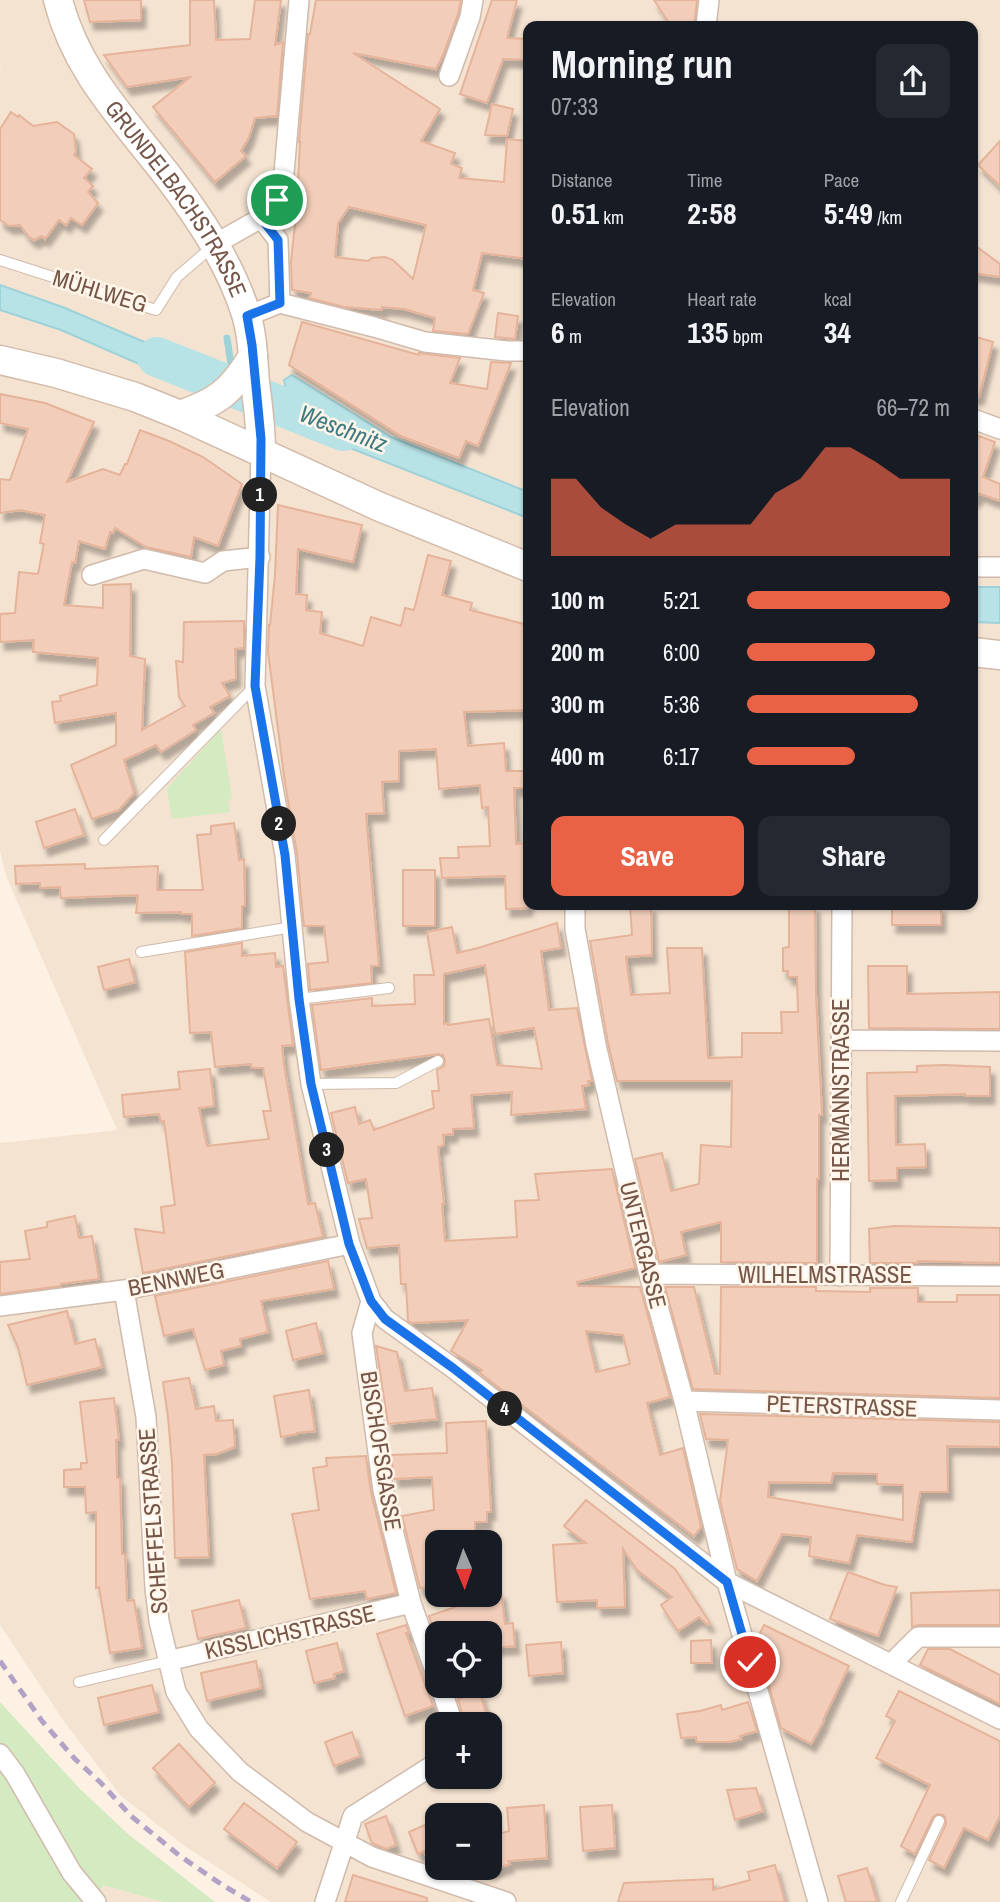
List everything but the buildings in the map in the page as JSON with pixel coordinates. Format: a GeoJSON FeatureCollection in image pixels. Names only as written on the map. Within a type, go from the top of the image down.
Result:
{"type":"FeatureCollection","features":[{"type":"Feature","properties":{"kind":"main road","name":"GRUNDELBACHSTRASSE"},"geometry":{"type":"LineString","coordinates":[[58,0],[66,28],[87,72],[168,176],[215,244],[247,316],[261,445]]}},
{"type":"Feature","properties":{"kind":"main road"},"geometry":{"type":"LineString","coordinates":[[189,411],[228,392],[240,377],[252,351]]}},
{"type":"Feature","properties":{"kind":"main road"},"geometry":{"type":"LineString","coordinates":[[0,360],[189,411],[380,507],[523,566]]}},
{"type":"Feature","properties":{"kind":"main road"},"geometry":{"type":"LineString","coordinates":[[978,653],[1000,655]]}},
{"type":"Feature","properties":{"kind":"street"},"geometry":{"type":"LineString","coordinates":[[215,244],[261,218],[277,200],[284,173],[299,0]]}},
{"type":"Feature","properties":{"kind":"street"},"geometry":{"type":"LineString","coordinates":[[449,76],[470,18],[473,0]]}},
{"type":"Feature","properties":{"kind":"street"},"geometry":{"type":"LineString","coordinates":[[707,21],[709,0]]}},
{"type":"Feature","properties":{"kind":"street"},"geometry":{"type":"LineString","coordinates":[[261,218],[278,240],[280,303]]}},
{"type":"Feature","properties":{"kind":"street"},"geometry":{"type":"LineString","coordinates":[[247,316],[280,303],[425,342],[523,351]]}},
{"type":"Feature","properties":{"kind":"street"},"geometry":{"type":"LineString","coordinates":[[978,421],[1000,429]]}},
{"type":"Feature","properties":{"kind":"street"},"geometry":{"type":"LineString","coordinates":[[261,445],[255,686],[285,855],[299,999],[311,1084],[349,1244],[371,1301],[385,1319],[453,1368],[727,1582],[1000,1718]]}},
{"type":"Feature","properties":{"kind":"street"},"geometry":{"type":"LineString","coordinates":[[92,575],[144,559],[205,573],[223,561],[260,557]]}},
{"type":"Feature","properties":{"kind":"street"},"geometry":{"type":"LineString","coordinates":[[978,567],[1000,567]]}},
{"type":"Feature","properties":{"kind":"street","name":"UNTERGASSE"},"geometry":{"type":"LineString","coordinates":[[575,910],[575,929],[596,1045],[649,1274],[684,1401],[727,1582],[818,1902]]}},
{"type":"Feature","properties":{"kind":"street","name":"HERMANNSTRASSE"},"geometry":{"type":"LineString","coordinates":[[840,1276],[842,910]]}},
{"type":"Feature","properties":{"kind":"street"},"geometry":{"type":"LineString","coordinates":[[842,1040],[1000,1041]]}},
{"type":"Feature","properties":{"kind":"street","name":"BENNWEG"},"geometry":{"type":"LineString","coordinates":[[0,1306],[124,1290],[349,1244]]}},
{"type":"Feature","properties":{"kind":"street","name":"WILHELMSTRASSE"},"geometry":{"type":"LineString","coordinates":[[649,1274],[1000,1276]]}},
{"type":"Feature","properties":{"kind":"street","name":"SCHEFFELSTRASSE"},"geometry":{"type":"LineString","coordinates":[[124,1290],[146,1417],[159,1621],[176,1692],[199,1729],[240,1772],[307,1822],[372,1857],[506,1902]]}},
{"type":"Feature","properties":{"kind":"street","name":"BISCHOFSGASSE"},"geometry":{"type":"LineString","coordinates":[[371,1301],[362,1333],[383,1490],[411,1603],[425,1642]]}},
{"type":"Feature","properties":{"kind":"street","name":"PETERSTRASSE"},"geometry":{"type":"LineString","coordinates":[[684,1401],[1000,1410]]}},
{"type":"Feature","properties":{"kind":"street","name":"KISSLICHSTRASSE"},"geometry":{"type":"LineString","coordinates":[[168,1661],[411,1603]]}},
{"type":"Feature","properties":{"kind":"street"},"geometry":{"type":"LineString","coordinates":[[891,1664],[918,1637],[1000,1637]]}},
{"type":"Feature","properties":{"kind":"street"},"geometry":{"type":"LineString","coordinates":[[0,1754],[15,1774],[72,1873],[96,1902]]}},
{"type":"Feature","properties":{"kind":"street"},"geometry":{"type":"LineString","coordinates":[[325,1902],[353,1816],[425,1770]]}},
{"type":"Feature","properties":{"kind":"lane","name":"MÜHLWEG"},"geometry":{"type":"LineString","coordinates":[[0,260],[156,310],[177,278],[215,244]]}},
{"type":"Feature","properties":{"kind":"lane"},"geometry":{"type":"LineString","coordinates":[[104,840],[255,686]]}},
{"type":"Feature","properties":{"kind":"lane"},"geometry":{"type":"LineString","coordinates":[[141,952],[293,928]]}},
{"type":"Feature","properties":{"kind":"lane"},"geometry":{"type":"LineString","coordinates":[[299,999],[389,988]]}},
{"type":"Feature","properties":{"kind":"lane"},"geometry":{"type":"LineString","coordinates":[[311,1084],[396,1083],[438,1061]]}},
{"type":"Feature","properties":{"kind":"lane"},"geometry":{"type":"LineString","coordinates":[[79,1682],[168,1661]]}},
{"type":"Feature","properties":{"kind":"lane"},"geometry":{"type":"LineString","coordinates":[[901,1902],[939,1821]]}},
{"type":"Feature","properties":{"kind":"shaded area"},"geometry":{"type":"Polygon","coordinates":[[[0,0],[1000,0],[1000,1902],[271,1902],[186,1847],[121,1796],[65,1723],[0,1625],[0,1143],[117,1130],[6,876],[0,851],[0,0]]]}},
{"type":"Feature","properties":{"kind":"shaded area"},"geometry":{"type":"Polygon","coordinates":[[[103,1885],[163,1902],[95,1902],[103,1885]]]}},
{"type":"Feature","properties":{"kind":"green space"},"geometry":{"type":"Polygon","coordinates":[[[221,729],[232,799],[228,800],[230,812],[172,819],[167,788],[221,729]]]}},
{"type":"Feature","properties":{"kind":"green space"},"geometry":{"type":"Polygon","coordinates":[[[0,1702],[80,1789],[128,1834],[215,1902],[163,1902],[103,1885],[95,1902],[0,1902],[0,1702]]]}},
{"type":"Feature","properties":{"kind":"water"},"geometry":{"type":"Polygon","coordinates":[[[0,285],[65,308],[212,371],[199,387],[192,387],[61,330],[0,310],[0,285]]]}},
{"type":"Feature","properties":{"kind":"water"},"geometry":{"type":"Polygon","coordinates":[[[292,375],[391,437],[523,490],[523,516],[294,426],[284,380],[292,375]]]}},
{"type":"Feature","properties":{"kind":"water"},"geometry":{"type":"Polygon","coordinates":[[[978,587],[1000,587],[1000,623],[978,622],[978,587]]]}},
{"type":"Feature","properties":{"kind":"waterway"},"geometry":{"type":"LineString","coordinates":[[227,338],[232,371]]}},
{"type":"Feature","properties":{"kind":"waterway","name":"Weschnitz"},"geometry":{"type":"LineString","coordinates":[[157,357],[343,431]]}},
{"type":"Feature","properties":{"kind":"railway"},"geometry":{"type":"LineString","coordinates":[[0,1661],[42,1721],[131,1816],[180,1856],[251,1902]]}},
{"type":"Feature","properties":{"kind":"route"},"geometry":{"type":"LineString","coordinates":[[277,200],[261,218],[278,240],[280,303],[247,316],[261,439],[255,686],[285,855],[299,999],[311,1084],[349,1244],[371,1301],[385,1319],[453,1368],[727,1582],[750,1662]]}}]}
